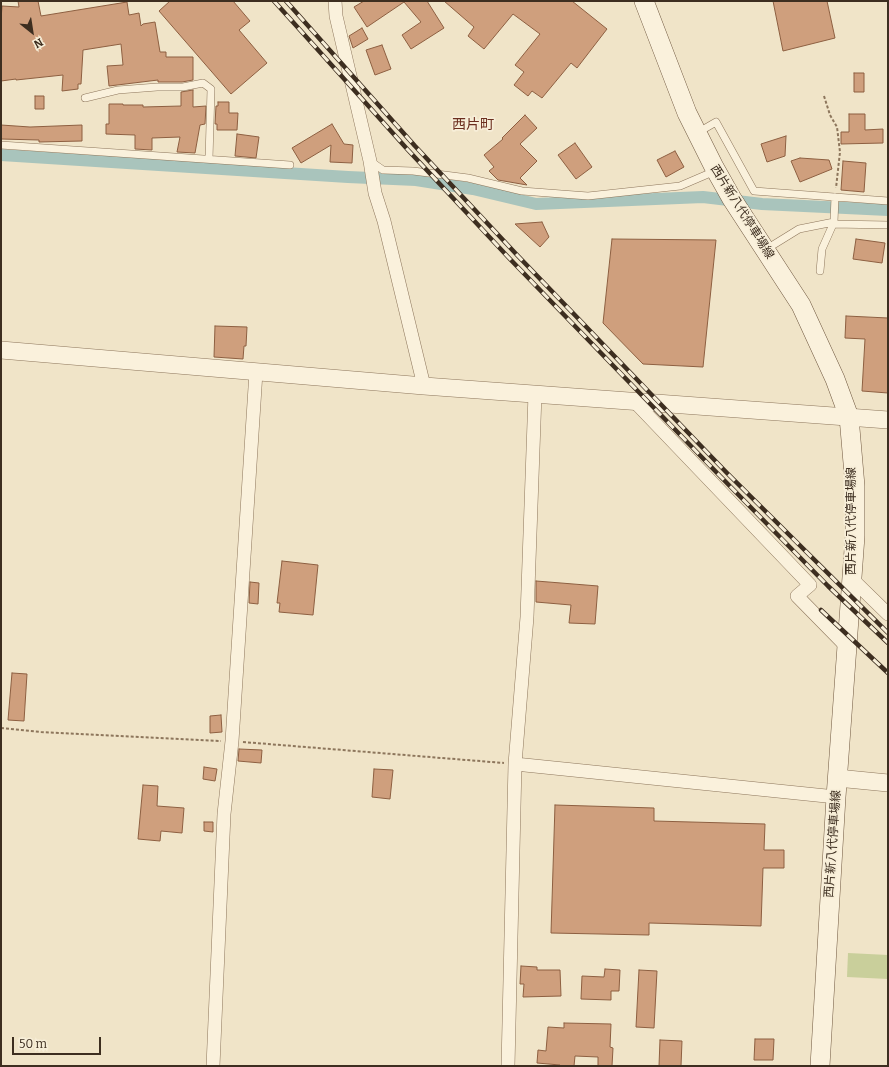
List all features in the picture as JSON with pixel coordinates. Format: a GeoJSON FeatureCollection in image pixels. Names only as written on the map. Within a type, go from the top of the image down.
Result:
{"type":"FeatureCollection","features":[{"type":"Feature","properties":{"kind":"main road","name":"西片新八代停車場線"},"geometry":{"type":"LineString","coordinates":[[644,1],[687,113],[732,199],[801,305],[835,379],[849,417],[855,486],[854,536],[837,778],[820,1066]]}},
{"type":"Feature","properties":{"kind":"street"},"geometry":{"type":"LineString","coordinates":[[335,1],[336,16],[375,193],[384,221],[424,386]]}},
{"type":"Feature","properties":{"kind":"street"},"geometry":{"type":"LineString","coordinates":[[1,350],[424,386],[888,420]]}},
{"type":"Feature","properties":{"kind":"street"},"geometry":{"type":"LineString","coordinates":[[213,1066],[224,814],[232,741],[256,372]]}},
{"type":"Feature","properties":{"kind":"street"},"geometry":{"type":"LineString","coordinates":[[508,1066],[515,764],[527,617],[535,394]]}},
{"type":"Feature","properties":{"kind":"street"},"geometry":{"type":"LineString","coordinates":[[634,401],[810,585],[797,596],[847,647]]}},
{"type":"Feature","properties":{"kind":"street"},"geometry":{"type":"LineString","coordinates":[[852,579],[888,614]]}},
{"type":"Feature","properties":{"kind":"street"},"geometry":{"type":"LineString","coordinates":[[515,764],[836,797]]}},
{"type":"Feature","properties":{"kind":"street"},"geometry":{"type":"LineString","coordinates":[[837,778],[888,782]]}},
{"type":"Feature","properties":{"kind":"lane"},"geometry":{"type":"LineString","coordinates":[[85,98],[118,90],[182,87],[203,83],[210,89],[208,159]]}},
{"type":"Feature","properties":{"kind":"lane"},"geometry":{"type":"LineString","coordinates":[[697,133],[716,122],[754,191],[888,201]]}},
{"type":"Feature","properties":{"kind":"lane"},"geometry":{"type":"LineString","coordinates":[[1,145],[290,165]]}},
{"type":"Feature","properties":{"kind":"lane"},"geometry":{"type":"LineString","coordinates":[[370,166],[383,170],[413,171],[468,178],[522,191],[588,196],[658,190],[680,186],[716,171]]}},
{"type":"Feature","properties":{"kind":"lane"},"geometry":{"type":"LineString","coordinates":[[820,271],[822,249],[834,222],[835,198]]}},
{"type":"Feature","properties":{"kind":"lane"},"geometry":{"type":"LineString","coordinates":[[765,250],[799,230],[834,222],[888,225]]}},
{"type":"Feature","properties":{"kind":"path"},"geometry":{"type":"LineString","coordinates":[[824,96],[830,116],[837,127],[840,152],[835,198]]}},
{"type":"Feature","properties":{"kind":"path"},"geometry":{"type":"LineString","coordinates":[[1,728],[41,732],[232,741],[515,764]]}},
{"type":"Feature","properties":{"kind":"green space"},"geometry":{"type":"Polygon","coordinates":[[[848,953],[888,955],[888,979],[847,977],[848,953]]]}},
{"type":"Feature","properties":{"kind":"building"},"geometry":{"type":"Polygon","coordinates":[[[18,1],[38,1],[41,16],[127,2],[129,15],[139,13],[141,26],[143,24],[155,22],[160,52],[166,52],[166,57],[193,57],[193,80],[182,82],[158,82],[158,80],[109,86],[107,66],[123,65],[121,44],[83,50],[81,84],[78,84],[78,89],[62,91],[63,75],[1,81],[2,6],[19,7],[18,1]]]}},
{"type":"Feature","properties":{"kind":"building"},"geometry":{"type":"Polygon","coordinates":[[[170,1],[233,1],[250,21],[239,30],[267,63],[231,94],[159,11],[170,1]]]}},
{"type":"Feature","properties":{"kind":"building"},"geometry":{"type":"Polygon","coordinates":[[[364,1],[427,1],[444,28],[411,49],[402,35],[421,22],[404,2],[367,27],[354,7],[364,1]]]}},
{"type":"Feature","properties":{"kind":"building"},"geometry":{"type":"Polygon","coordinates":[[[444,1],[572,1],[607,29],[577,68],[571,63],[542,98],[532,91],[528,96],[514,85],[524,72],[515,65],[540,34],[513,14],[484,49],[468,36],[474,27],[444,1]]]}},
{"type":"Feature","properties":{"kind":"building"},"geometry":{"type":"Polygon","coordinates":[[[773,1],[827,1],[835,38],[783,51],[773,1]]]}},
{"type":"Feature","properties":{"kind":"building"},"geometry":{"type":"Polygon","coordinates":[[[362,28],[368,39],[353,48],[349,36],[362,28]]]}},
{"type":"Feature","properties":{"kind":"building"},"geometry":{"type":"Polygon","coordinates":[[[382,45],[391,69],[375,75],[366,50],[382,45]]]}},
{"type":"Feature","properties":{"kind":"building"},"geometry":{"type":"Polygon","coordinates":[[[854,73],[864,73],[864,92],[854,92],[854,73]]]}},
{"type":"Feature","properties":{"kind":"building"},"geometry":{"type":"Polygon","coordinates":[[[193,90],[193,107],[206,106],[205,124],[200,125],[195,153],[177,152],[180,137],[152,138],[152,150],[135,149],[135,135],[106,134],[106,124],[109,124],[109,104],[143,105],[143,107],[181,106],[181,92],[193,90]]]}},
{"type":"Feature","properties":{"kind":"building"},"geometry":{"type":"Polygon","coordinates":[[[35,96],[44,96],[44,109],[35,109],[35,96]]]}},
{"type":"Feature","properties":{"kind":"building"},"geometry":{"type":"Polygon","coordinates":[[[218,102],[229,102],[229,113],[238,113],[237,130],[217,130],[217,124],[215,124],[216,106],[218,106],[218,102]]]}},
{"type":"Feature","properties":{"kind":"building"},"geometry":{"type":"Polygon","coordinates":[[[849,114],[865,114],[865,130],[883,129],[883,143],[841,144],[841,132],[849,132],[849,114]]]}},
{"type":"Feature","properties":{"kind":"building"},"geometry":{"type":"Polygon","coordinates":[[[525,115],[537,128],[520,144],[537,161],[520,178],[527,185],[498,180],[489,171],[494,167],[484,155],[503,139],[502,138],[525,115]]]}},
{"type":"Feature","properties":{"kind":"building"},"geometry":{"type":"Polygon","coordinates":[[[332,124],[344,144],[353,145],[352,163],[330,162],[331,145],[301,163],[292,148],[332,124]]]}},
{"type":"Feature","properties":{"kind":"building"},"geometry":{"type":"Polygon","coordinates":[[[1,125],[30,127],[82,125],[82,141],[39,142],[39,140],[1,139],[1,125]]]}},
{"type":"Feature","properties":{"kind":"building"},"geometry":{"type":"Polygon","coordinates":[[[237,134],[259,137],[256,158],[235,156],[237,134]]]}},
{"type":"Feature","properties":{"kind":"building"},"geometry":{"type":"Polygon","coordinates":[[[786,136],[785,156],[767,162],[761,144],[786,136]]]}},
{"type":"Feature","properties":{"kind":"building"},"geometry":{"type":"Polygon","coordinates":[[[575,143],[592,167],[576,179],[558,155],[575,143]]]}},
{"type":"Feature","properties":{"kind":"building"},"geometry":{"type":"Polygon","coordinates":[[[675,151],[684,167],[666,177],[657,160],[675,151]]]}},
{"type":"Feature","properties":{"kind":"building"},"geometry":{"type":"Polygon","coordinates":[[[800,158],[829,160],[832,169],[800,182],[791,161],[800,158]]]}},
{"type":"Feature","properties":{"kind":"building"},"geometry":{"type":"Polygon","coordinates":[[[843,161],[866,163],[864,192],[841,190],[843,161]]]}},
{"type":"Feature","properties":{"kind":"building"},"geometry":{"type":"Polygon","coordinates":[[[542,222],[549,237],[540,247],[515,224],[542,222]]]}},
{"type":"Feature","properties":{"kind":"building"},"geometry":{"type":"Polygon","coordinates":[[[612,239],[716,240],[703,367],[643,364],[603,323],[612,239]]]}},
{"type":"Feature","properties":{"kind":"building"},"geometry":{"type":"Polygon","coordinates":[[[856,239],[885,243],[882,263],[853,259],[856,239]]]}},
{"type":"Feature","properties":{"kind":"building"},"geometry":{"type":"Polygon","coordinates":[[[846,316],[888,318],[888,393],[862,391],[865,339],[845,338],[846,316]]]}},
{"type":"Feature","properties":{"kind":"building"},"geometry":{"type":"Polygon","coordinates":[[[215,326],[247,327],[246,346],[244,346],[243,359],[214,357],[215,326]]]}},
{"type":"Feature","properties":{"kind":"building"},"geometry":{"type":"Polygon","coordinates":[[[282,561],[318,565],[313,615],[279,612],[280,603],[277,603],[282,561]]]}},
{"type":"Feature","properties":{"kind":"building"},"geometry":{"type":"Polygon","coordinates":[[[536,581],[598,586],[595,624],[569,623],[571,605],[536,602],[536,581]]]}},
{"type":"Feature","properties":{"kind":"building"},"geometry":{"type":"Polygon","coordinates":[[[250,582],[259,583],[258,604],[249,603],[250,582]]]}},
{"type":"Feature","properties":{"kind":"building"},"geometry":{"type":"Polygon","coordinates":[[[12,673],[27,674],[24,721],[8,720],[12,673]]]}},
{"type":"Feature","properties":{"kind":"building"},"geometry":{"type":"Polygon","coordinates":[[[221,715],[222,732],[210,733],[210,716],[221,715]]]}},
{"type":"Feature","properties":{"kind":"building"},"geometry":{"type":"Polygon","coordinates":[[[239,749],[262,750],[261,763],[238,761],[239,749]]]}},
{"type":"Feature","properties":{"kind":"building"},"geometry":{"type":"Polygon","coordinates":[[[204,767],[217,769],[215,781],[203,779],[204,767]]]}},
{"type":"Feature","properties":{"kind":"building"},"geometry":{"type":"Polygon","coordinates":[[[374,769],[393,770],[390,799],[372,797],[374,769]]]}},
{"type":"Feature","properties":{"kind":"building"},"geometry":{"type":"Polygon","coordinates":[[[143,785],[158,786],[157,806],[184,808],[182,833],[161,831],[160,841],[138,839],[143,785]]]}},
{"type":"Feature","properties":{"kind":"building"},"geometry":{"type":"Polygon","coordinates":[[[555,805],[654,808],[654,821],[765,824],[764,850],[784,850],[784,868],[763,868],[761,926],[649,923],[649,935],[551,933],[555,805]]]}},
{"type":"Feature","properties":{"kind":"building"},"geometry":{"type":"Polygon","coordinates":[[[204,822],[213,822],[213,832],[204,831],[204,822]]]}},
{"type":"Feature","properties":{"kind":"building"},"geometry":{"type":"Polygon","coordinates":[[[521,966],[537,967],[537,970],[560,970],[561,996],[523,997],[524,984],[520,984],[521,966]]]}},
{"type":"Feature","properties":{"kind":"building"},"geometry":{"type":"Polygon","coordinates":[[[605,969],[620,970],[619,991],[611,991],[611,1000],[581,999],[582,976],[604,977],[605,969]]]}},
{"type":"Feature","properties":{"kind":"building"},"geometry":{"type":"Polygon","coordinates":[[[639,970],[657,971],[654,1028],[636,1027],[639,970]]]}},
{"type":"Feature","properties":{"kind":"building"},"geometry":{"type":"Polygon","coordinates":[[[564,1023],[611,1024],[610,1047],[613,1048],[612,1066],[598,1066],[598,1057],[575,1056],[574,1066],[537,1063],[538,1050],[546,1051],[548,1027],[564,1028],[564,1023]]]}},
{"type":"Feature","properties":{"kind":"building"},"geometry":{"type":"Polygon","coordinates":[[[755,1039],[774,1039],[773,1060],[754,1060],[755,1039]]]}},
{"type":"Feature","properties":{"kind":"building"},"geometry":{"type":"Polygon","coordinates":[[[660,1040],[682,1041],[681,1066],[659,1066],[660,1040]]]}},
{"type":"Feature","properties":{"kind":"waterway"},"geometry":{"type":"LineString","coordinates":[[1,155],[416,180],[473,189],[536,204],[703,197],[762,204],[888,210]]}},
{"type":"Feature","properties":{"kind":"railway"},"geometry":{"type":"LineString","coordinates":[[274,1],[408,150],[509,258],[828,586],[888,643]]}},
{"type":"Feature","properties":{"kind":"railway"},"geometry":{"type":"LineString","coordinates":[[286,1],[415,146],[518,256],[727,473],[888,633]]}},
{"type":"Feature","properties":{"kind":"railway"},"geometry":{"type":"LineString","coordinates":[[821,610],[888,673]]}},
{"type":"Feature","properties":{"kind":"district","name":"西片町"},"geometry":{"type":"Point","coordinates":[473,125]}}]}
